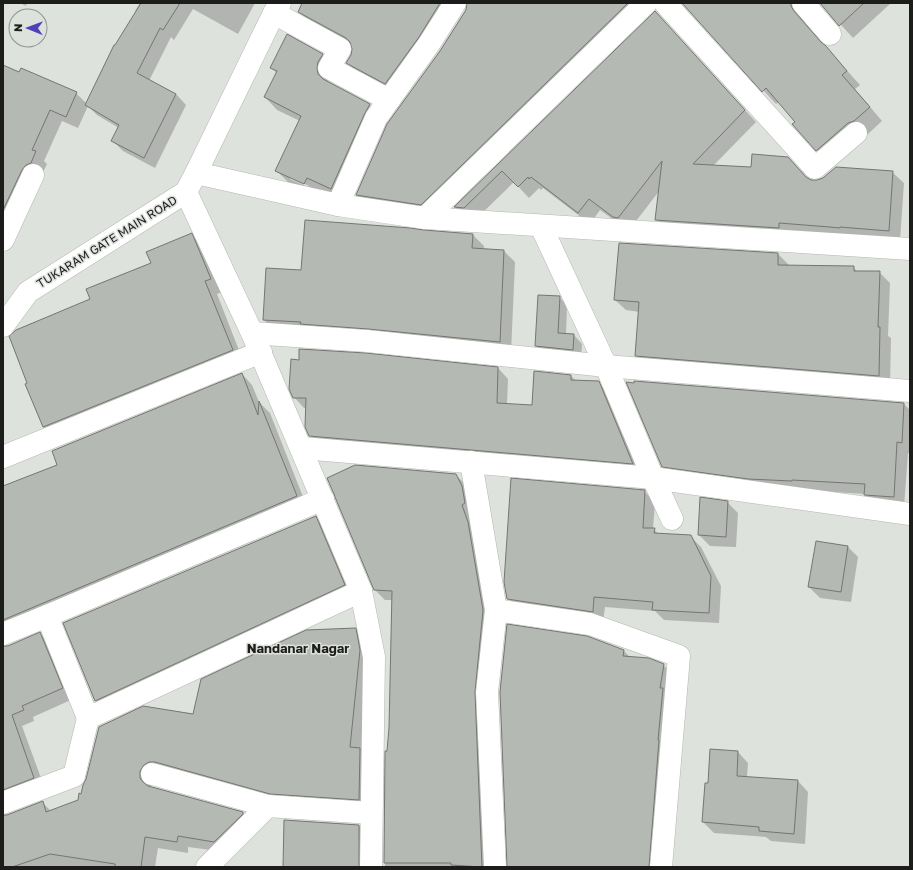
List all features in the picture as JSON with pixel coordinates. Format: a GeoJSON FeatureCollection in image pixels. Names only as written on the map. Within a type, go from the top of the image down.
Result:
{"type":"FeatureCollection","features":[{"type":"Feature","properties":{"kind":"street"},"geometry":{"type":"LineString","coordinates":[[338,205],[376,118],[429,44],[455,3]]}},
{"type":"Feature","properties":{"kind":"street"},"geometry":{"type":"LineString","coordinates":[[425,218],[646,3]]}},
{"type":"Feature","properties":{"kind":"street"},"geometry":{"type":"LineString","coordinates":[[665,3],[815,168],[856,133]]}},
{"type":"Feature","properties":{"kind":"street"},"geometry":{"type":"LineString","coordinates":[[803,3],[830,34]]}},
{"type":"Feature","properties":{"kind":"street"},"geometry":{"type":"LineString","coordinates":[[277,8],[340,49],[330,68],[389,100]]}},
{"type":"Feature","properties":{"kind":"street","name":"TUKARAM GATE MAIN ROAD"},"geometry":{"type":"LineString","coordinates":[[3,326],[28,292],[186,192],[277,8]]}},
{"type":"Feature","properties":{"kind":"street"},"geometry":{"type":"LineString","coordinates":[[196,173],[338,205],[425,218],[910,249]]}},
{"type":"Feature","properties":{"kind":"street"},"geometry":{"type":"LineString","coordinates":[[3,240],[33,175]]}},
{"type":"Feature","properties":{"kind":"street"},"geometry":{"type":"LineString","coordinates":[[186,192],[257,342],[362,591],[374,657],[371,867]]}},
{"type":"Feature","properties":{"kind":"street"},"geometry":{"type":"LineString","coordinates":[[541,226],[606,366],[672,519]]}},
{"type":"Feature","properties":{"kind":"street"},"geometry":{"type":"LineString","coordinates":[[3,457],[257,342],[367,341],[606,366],[910,391]]}},
{"type":"Feature","properties":{"kind":"street"},"geometry":{"type":"LineString","coordinates":[[302,448],[654,478],[910,514]]}},
{"type":"Feature","properties":{"kind":"street"},"geometry":{"type":"LineString","coordinates":[[471,462],[496,610],[487,692],[494,867]]}},
{"type":"Feature","properties":{"kind":"street"},"geometry":{"type":"LineString","coordinates":[[3,634],[323,499]]}},
{"type":"Feature","properties":{"kind":"street"},"geometry":{"type":"LineString","coordinates":[[88,718],[362,591]]}},
{"type":"Feature","properties":{"kind":"street"},"geometry":{"type":"LineString","coordinates":[[496,610],[590,624],[679,656],[661,867]]}},
{"type":"Feature","properties":{"kind":"street"},"geometry":{"type":"LineString","coordinates":[[3,803],[74,776],[88,718],[47,616]]}},
{"type":"Feature","properties":{"kind":"street"},"geometry":{"type":"LineString","coordinates":[[152,774],[268,806],[371,813]]}},
{"type":"Feature","properties":{"kind":"street"},"geometry":{"type":"LineString","coordinates":[[207,867],[268,806]]}},
{"type":"Feature","properties":{"kind":"building"},"geometry":{"type":"Polygon","coordinates":[[[141,3],[180,3],[163,30],[160,28],[137,73],[176,94],[144,158],[111,141],[119,125],[85,105],[114,45],[141,3]]]}},
{"type":"Feature","properties":{"kind":"building"},"geometry":{"type":"Polygon","coordinates":[[[302,3],[440,3],[419,37],[385,84],[346,63],[351,55],[352,49],[350,42],[346,38],[298,12],[302,3]]]}},
{"type":"Feature","properties":{"kind":"building"},"geometry":{"type":"Polygon","coordinates":[[[467,3],[628,3],[421,205],[356,195],[387,124],[440,51],[466,10],[467,3]]]}},
{"type":"Feature","properties":{"kind":"building"},"geometry":{"type":"Polygon","coordinates":[[[682,3],[791,3],[794,11],[847,71],[842,75],[870,107],[854,121],[848,123],[816,151],[792,124],[795,122],[766,88],[762,92],[682,3]]]}},
{"type":"Feature","properties":{"kind":"building"},"geometry":{"type":"Polygon","coordinates":[[[820,3],[864,3],[839,26],[820,3]]]}},
{"type":"Feature","properties":{"kind":"building"},"geometry":{"type":"Polygon","coordinates":[[[655,11],[745,110],[693,164],[751,167],[752,154],[788,157],[806,177],[811,180],[823,178],[836,167],[893,171],[889,231],[779,223],[779,228],[655,220],[662,161],[618,218],[613,217],[589,199],[578,213],[531,177],[529,179],[528,177],[518,187],[502,171],[464,208],[454,207],[655,11]]]}},
{"type":"Feature","properties":{"kind":"building"},"geometry":{"type":"Polygon","coordinates":[[[287,34],[323,54],[318,62],[317,68],[318,74],[323,79],[370,104],[331,189],[307,178],[304,184],[275,171],[301,116],[264,97],[277,71],[270,68],[287,34]]]}},
{"type":"Feature","properties":{"kind":"building"},"geometry":{"type":"Polygon","coordinates":[[[3,65],[19,72],[21,68],[77,92],[66,117],[50,110],[32,150],[36,151],[31,163],[26,165],[22,170],[3,210],[3,65]]]}},
{"type":"Feature","properties":{"kind":"building"},"geometry":{"type":"Polygon","coordinates":[[[305,220],[473,234],[472,248],[504,250],[500,342],[300,324],[301,322],[263,320],[266,268],[301,270],[305,220]]]}},
{"type":"Feature","properties":{"kind":"building"},"geometry":{"type":"Polygon","coordinates":[[[192,233],[211,279],[205,281],[233,350],[43,427],[25,384],[27,383],[9,336],[16,330],[90,299],[86,289],[151,263],[146,252],[192,233]]]}},
{"type":"Feature","properties":{"kind":"building"},"geometry":{"type":"Polygon","coordinates":[[[619,243],[778,253],[778,265],[854,266],[854,271],[880,271],[878,327],[880,327],[879,376],[635,356],[639,302],[614,300],[619,243]]]}},
{"type":"Feature","properties":{"kind":"building"},"geometry":{"type":"Polygon","coordinates":[[[538,295],[560,296],[558,333],[574,334],[573,350],[535,346],[538,295]]]}},
{"type":"Feature","properties":{"kind":"building"},"geometry":{"type":"Polygon","coordinates":[[[299,349],[366,353],[498,367],[497,403],[532,405],[534,371],[571,375],[571,380],[599,381],[633,464],[309,436],[305,427],[306,398],[293,398],[289,389],[291,359],[299,360],[299,349]]]}},
{"type":"Feature","properties":{"kind":"building"},"geometry":{"type":"Polygon","coordinates":[[[242,373],[258,415],[259,401],[297,496],[3,620],[3,486],[57,465],[52,451],[242,373]]]}},
{"type":"Feature","properties":{"kind":"building"},"geometry":{"type":"Polygon","coordinates":[[[634,381],[904,403],[902,443],[897,442],[894,497],[864,495],[865,484],[748,479],[662,467],[626,382],[634,383],[634,381]]]}},
{"type":"Feature","properties":{"kind":"building"},"geometry":{"type":"Polygon","coordinates":[[[355,465],[456,474],[462,486],[465,503],[462,505],[468,522],[483,610],[475,692],[482,867],[451,865],[451,863],[384,863],[385,751],[387,751],[389,728],[392,591],[374,590],[327,478],[355,465]]]}},
{"type":"Feature","properties":{"kind":"building"},"geometry":{"type":"Polygon","coordinates":[[[511,478],[645,490],[643,528],[655,528],[654,533],[691,535],[711,576],[709,613],[652,610],[653,602],[594,597],[593,612],[507,599],[504,582],[511,478]]]}},
{"type":"Feature","properties":{"kind":"building"},"geometry":{"type":"Polygon","coordinates":[[[700,497],[728,501],[726,537],[698,535],[700,497]]]}},
{"type":"Feature","properties":{"kind":"building"},"geometry":{"type":"Polygon","coordinates":[[[316,516],[345,585],[95,701],[63,623],[316,516]]]}},
{"type":"Feature","properties":{"kind":"building"},"geometry":{"type":"Polygon","coordinates":[[[816,541],[848,546],[841,592],[808,587],[816,541]]]}},
{"type":"Feature","properties":{"kind":"building"},"geometry":{"type":"Polygon","coordinates":[[[507,624],[587,636],[624,650],[623,656],[649,658],[664,664],[660,688],[663,688],[649,867],[507,867],[500,692],[507,624]]]}},
{"type":"Feature","properties":{"kind":"building"},"geometry":{"type":"Polygon","coordinates":[[[356,628],[360,650],[350,747],[360,748],[359,800],[270,794],[155,762],[149,762],[144,765],[140,771],[140,778],[148,786],[243,812],[243,814],[214,842],[178,836],[177,842],[145,837],[141,867],[115,867],[115,864],[50,854],[12,867],[3,867],[3,815],[7,815],[43,801],[46,812],[78,800],[79,793],[81,794],[86,779],[99,727],[143,706],[193,714],[201,679],[306,630],[356,628]]]}},
{"type":"Feature","properties":{"kind":"building"},"geometry":{"type":"Polygon","coordinates":[[[40,632],[63,688],[22,706],[24,710],[12,715],[34,778],[3,790],[3,646],[8,646],[40,632]]]}},
{"type":"Feature","properties":{"kind":"building"},"geometry":{"type":"Polygon","coordinates":[[[710,749],[738,751],[737,776],[798,780],[794,834],[759,831],[759,827],[702,822],[705,783],[708,783],[710,749]]]}},
{"type":"Feature","properties":{"kind":"building"},"geometry":{"type":"Polygon","coordinates":[[[284,820],[359,825],[359,867],[283,867],[284,820]]]}},
{"type":"Feature","properties":{"kind":"district","name":"Nandanar Nagar"},"geometry":{"type":"Point","coordinates":[298,648]}}]}
